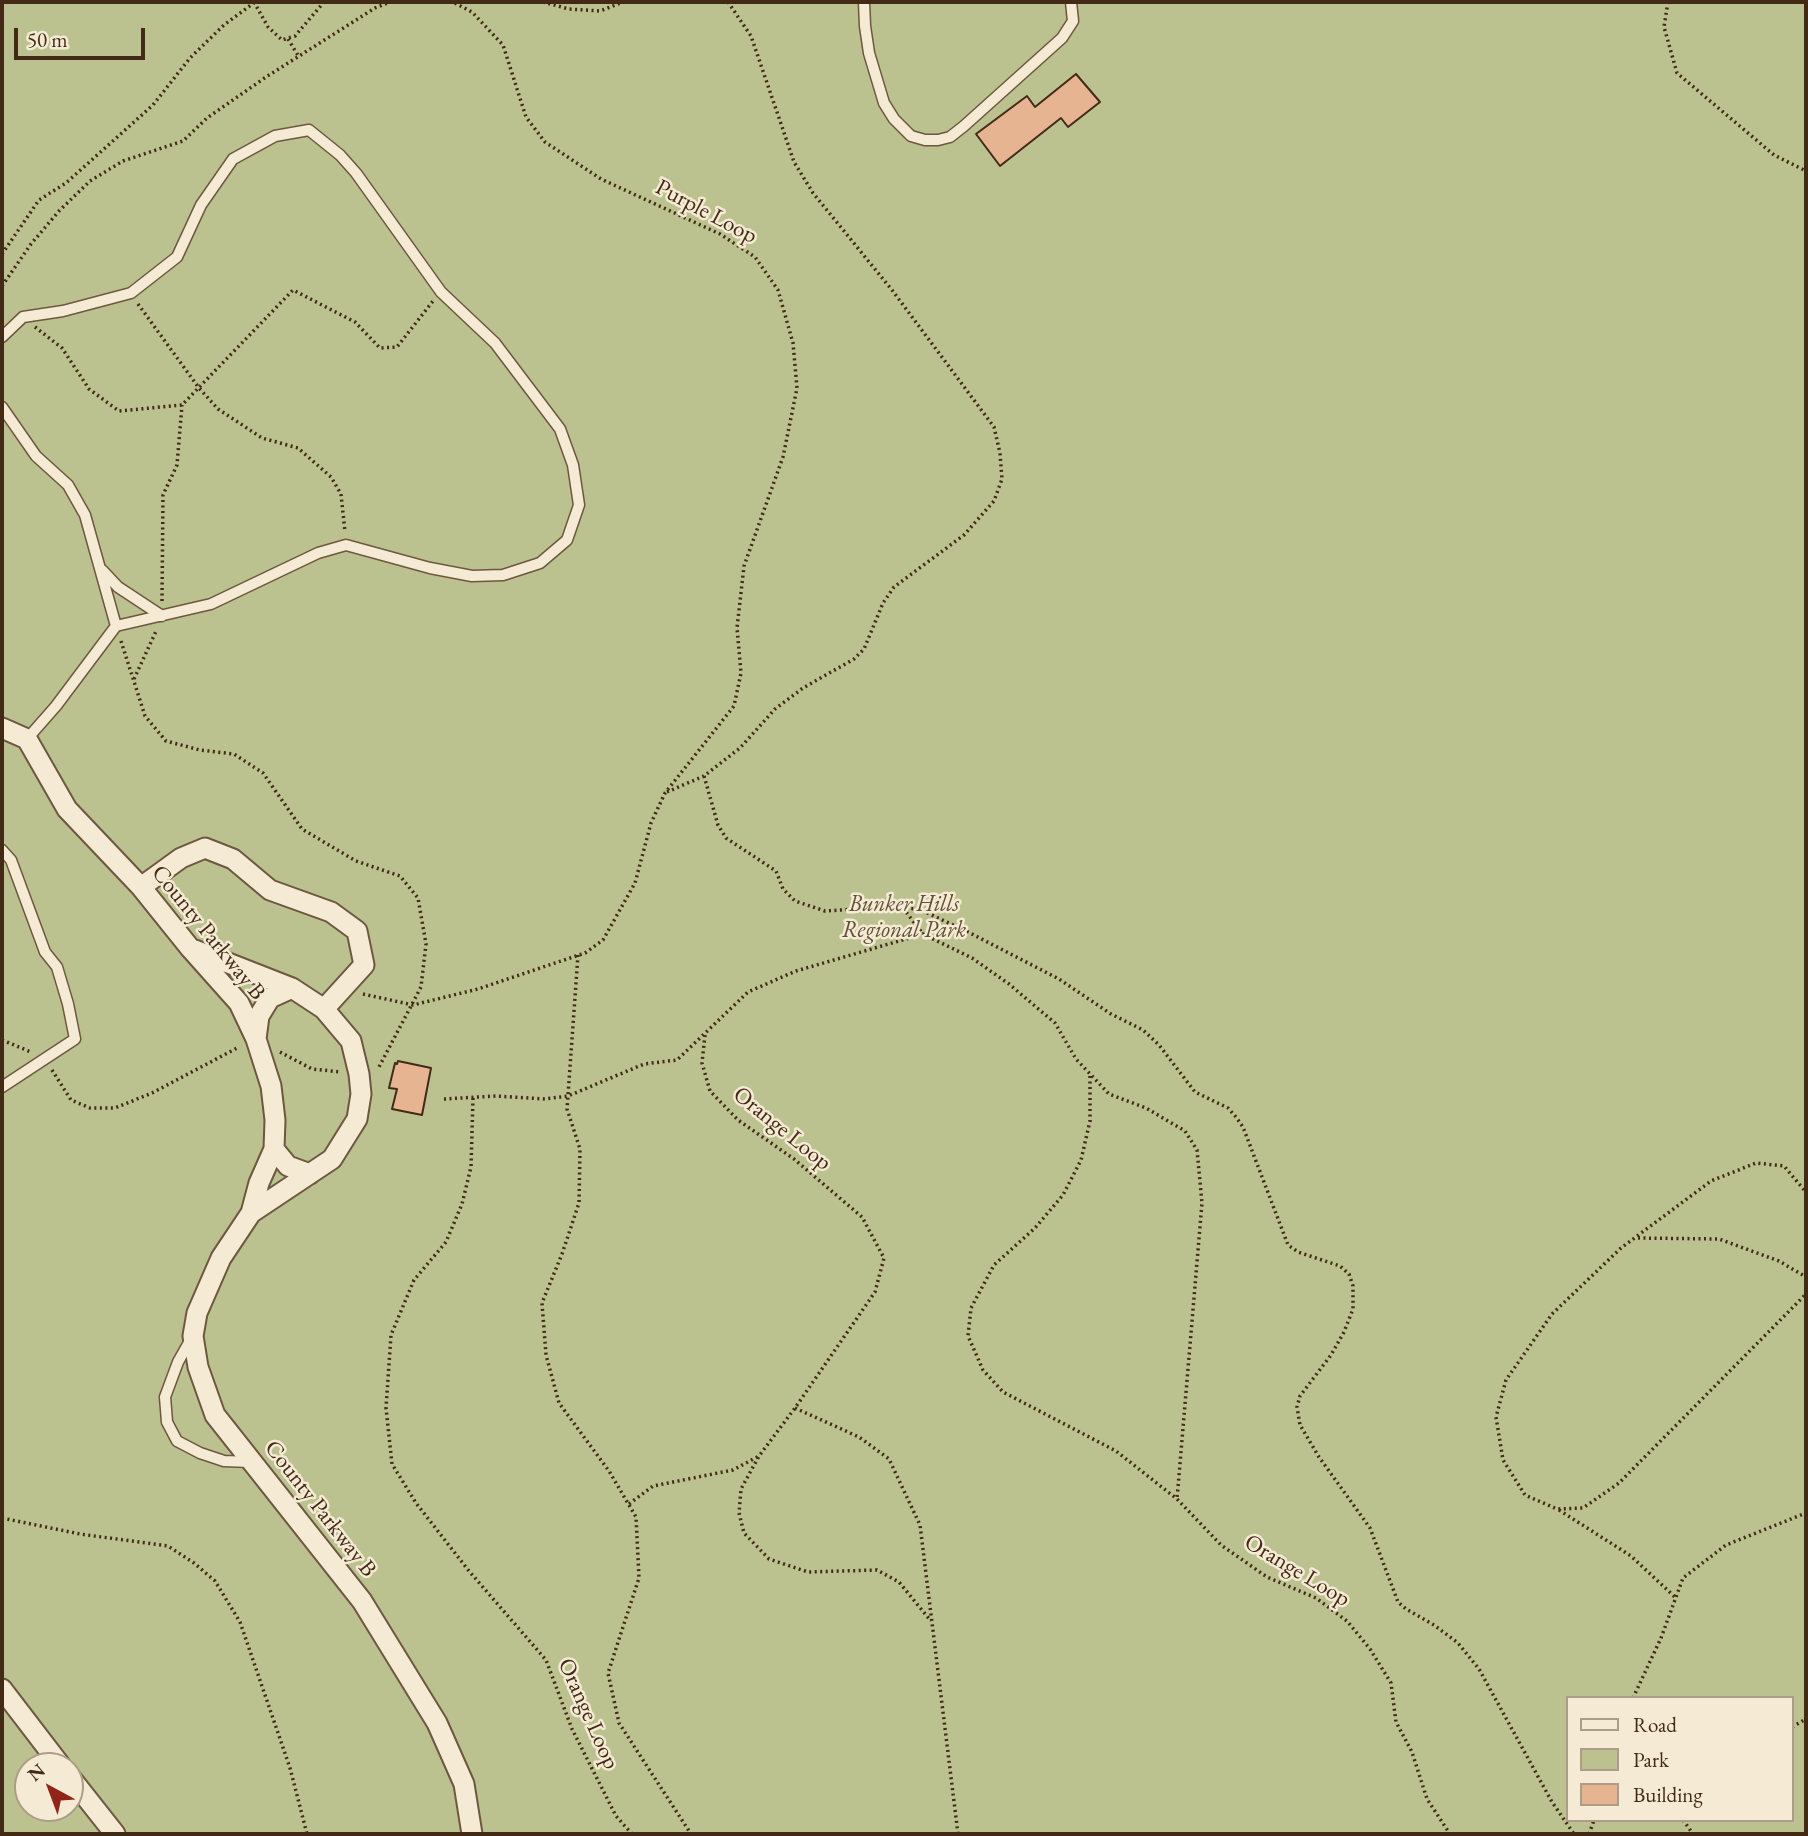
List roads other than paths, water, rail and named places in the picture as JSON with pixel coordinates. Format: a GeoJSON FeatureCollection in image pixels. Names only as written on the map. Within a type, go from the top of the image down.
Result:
{"type":"FeatureCollection","features":[{"type":"Feature","properties":{"kind":"street"},"geometry":{"type":"LineString","coordinates":[[2,728],[27,739]]}},
{"type":"Feature","properties":{"kind":"street","name":"County Parkway B"},"geometry":{"type":"LineString","coordinates":[[27,739],[67,809],[141,887],[239,1003],[256,1039],[271,1086],[275,1120],[274,1149],[259,1183],[251,1213],[221,1258],[197,1313],[193,1336],[198,1367],[215,1415],[362,1601],[437,1723],[464,1784],[472,1834]]}},
{"type":"Feature","properties":{"kind":"street"},"geometry":{"type":"LineString","coordinates":[[141,887],[181,858],[205,848],[233,859],[270,890],[331,912],[357,931],[364,965],[324,1009]]}},
{"type":"Feature","properties":{"kind":"street","name":"County Parkway B"},"geometry":{"type":"LineString","coordinates":[[190,948],[292,988],[324,1009],[351,1041],[359,1074],[361,1094],[357,1119],[332,1159],[251,1213]]}},
{"type":"Feature","properties":{"kind":"street"},"geometry":{"type":"LineString","coordinates":[[256,1039],[260,1016],[270,998],[292,988]]}},
{"type":"Feature","properties":{"kind":"street"},"geometry":{"type":"LineString","coordinates":[[274,1149],[288,1166],[310,1174]]}},
{"type":"Feature","properties":{"kind":"street"},"geometry":{"type":"LineString","coordinates":[[2,1689],[50,1752]]}},
{"type":"Feature","properties":{"kind":"street"},"geometry":{"type":"LineString","coordinates":[[84,1795],[115,1834]]}},
{"type":"Feature","properties":{"kind":"lane"},"geometry":{"type":"LineString","coordinates":[[864,2],[864,26],[869,53],[884,103],[894,119],[911,136],[925,140],[950,136],[964,126],[1062,38],[1073,21],[1071,2]]}},
{"type":"Feature","properties":{"kind":"lane"},"geometry":{"type":"LineString","coordinates":[[2,337],[23,317],[63,311],[131,293],[177,257],[201,205],[233,159],[275,136],[309,130],[340,155],[356,173],[441,292],[495,343],[560,429],[573,465],[579,505],[567,540],[540,563],[503,575],[472,576],[430,568],[346,545],[318,553],[211,604],[116,626],[56,706],[27,739]]}},
{"type":"Feature","properties":{"kind":"lane"},"geometry":{"type":"LineString","coordinates":[[2,407],[36,456],[68,485],[85,515],[116,626]]}},
{"type":"Feature","properties":{"kind":"lane"},"geometry":{"type":"LineString","coordinates":[[101,569],[118,587],[162,616]]}},
{"type":"Feature","properties":{"kind":"lane"},"geometry":{"type":"LineString","coordinates":[[2,850],[11,860],[45,952],[57,967],[75,1038],[2,1087]]}},
{"type":"Feature","properties":{"kind":"lane"},"geometry":{"type":"LineString","coordinates":[[193,1336],[178,1362],[165,1397],[167,1422],[177,1441],[200,1454],[223,1461],[252,1462]]}},
{"type":"Feature","properties":{"kind":"park label","name":"Bunker Hills Regional Park"},"geometry":{"type":"Point","coordinates":[904,918]}}]}
